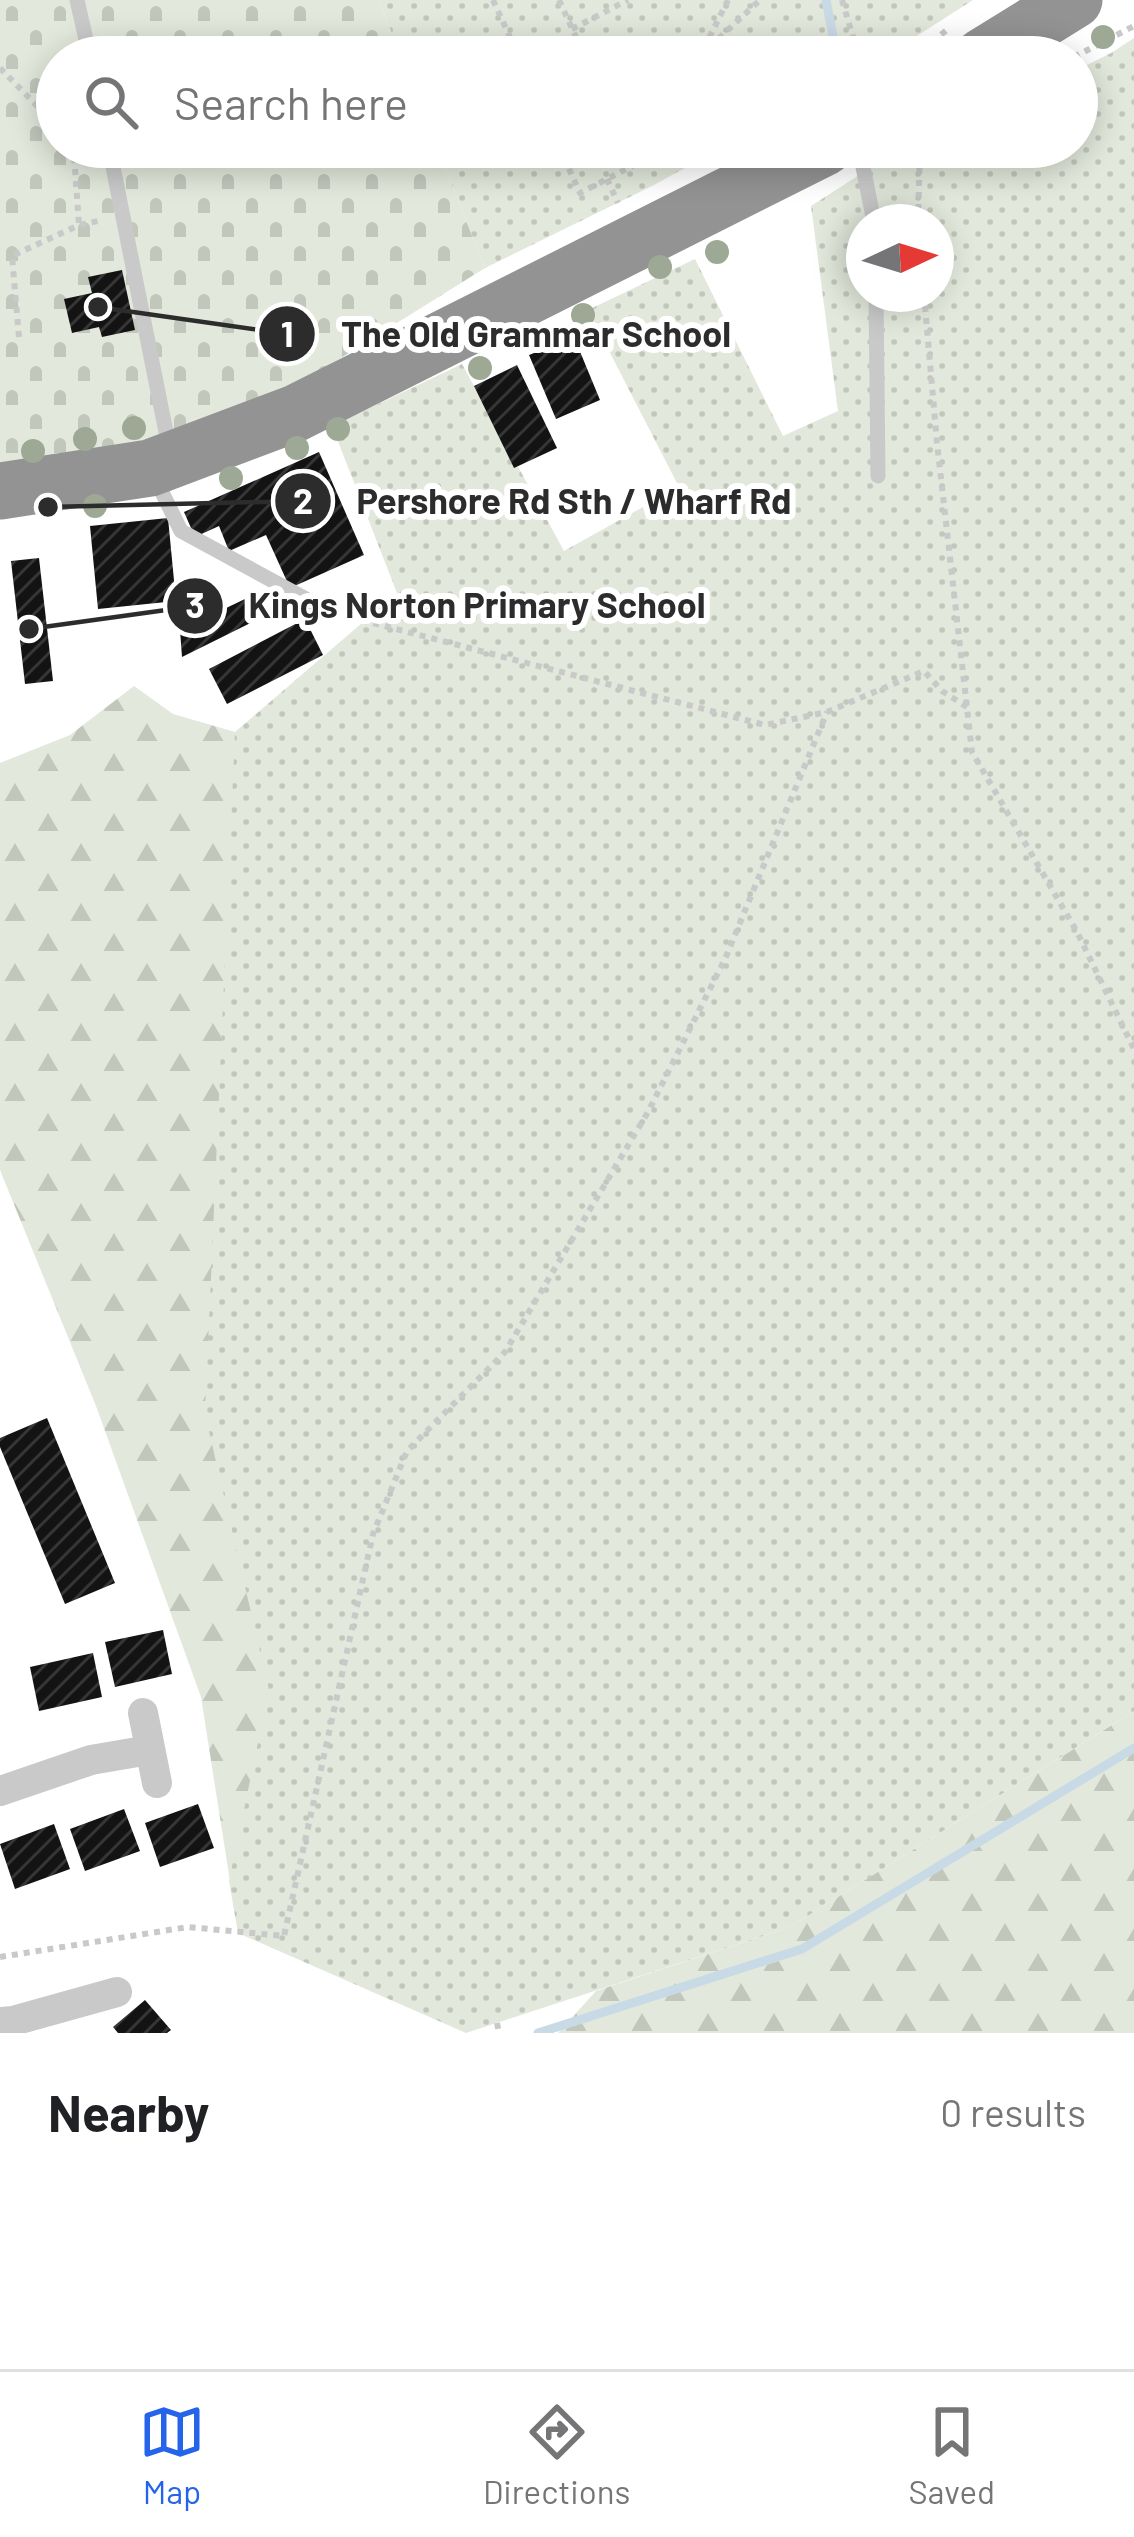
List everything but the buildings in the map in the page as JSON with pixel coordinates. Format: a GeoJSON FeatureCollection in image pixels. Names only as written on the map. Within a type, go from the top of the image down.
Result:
{"type":"FeatureCollection","features":[{"type":"Feature","properties":{"kind":"highway"},"geometry":{"type":"LineString","coordinates":[[1016,36],[1073,0]]}},
{"type":"Feature","properties":{"kind":"highway"},"geometry":{"type":"LineString","coordinates":[[0,491],[161,464],[296,412],[630,229],[775,168]]}},
{"type":"Feature","properties":{"kind":"street"},"geometry":{"type":"LineString","coordinates":[[143,1713],[157,1783]]}},
{"type":"Feature","properties":{"kind":"street"},"geometry":{"type":"LineString","coordinates":[[0,1791],[92,1760],[149,1750]]}},
{"type":"Feature","properties":{"kind":"street"},"geometry":{"type":"LineString","coordinates":[[0,2022],[117,1992]]}},
{"type":"Feature","properties":{"kind":"lane"},"geometry":{"type":"LineString","coordinates":[[77,0],[85,36]]}},
{"type":"Feature","properties":{"kind":"lane"},"geometry":{"type":"LineString","coordinates":[[112,168],[161,464],[182,532],[329,611]]}},
{"type":"Feature","properties":{"kind":"lane"},"geometry":{"type":"LineString","coordinates":[[863,168],[870,204]]}},
{"type":"Feature","properties":{"kind":"lane"},"geometry":{"type":"LineString","coordinates":[[876,312],[878,476]]}},
{"type":"Feature","properties":{"kind":"path"},"geometry":{"type":"LineString","coordinates":[[493,0],[509,36]]}},
{"type":"Feature","properties":{"kind":"path"},"geometry":{"type":"LineString","coordinates":[[560,0],[575,36]]}},
{"type":"Feature","properties":{"kind":"path"},"geometry":{"type":"LineString","coordinates":[[572,29],[628,0]]}},
{"type":"Feature","properties":{"kind":"path"},"geometry":{"type":"LineString","coordinates":[[710,36],[728,0]]}},
{"type":"Feature","properties":{"kind":"path"},"geometry":{"type":"LineString","coordinates":[[721,36],[760,0]]}},
{"type":"Feature","properties":{"kind":"path"},"geometry":{"type":"LineString","coordinates":[[842,0],[853,36]]}},
{"type":"Feature","properties":{"kind":"path"},"geometry":{"type":"LineString","coordinates":[[1098,45],[1134,26]]}},
{"type":"Feature","properties":{"kind":"path"},"geometry":{"type":"LineString","coordinates":[[0,68],[36,106]]}},
{"type":"Feature","properties":{"kind":"path"},"geometry":{"type":"LineString","coordinates":[[20,337],[12,256],[79,225],[75,168]]}},
{"type":"Feature","properties":{"kind":"path"},"geometry":{"type":"LineString","coordinates":[[569,168],[580,193],[628,168]]}},
{"type":"Feature","properties":{"kind":"path"},"geometry":{"type":"LineString","coordinates":[[918,204],[919,168]]}},
{"type":"Feature","properties":{"kind":"path"},"geometry":{"type":"LineString","coordinates":[[607,179],[630,229]]}},
{"type":"Feature","properties":{"kind":"path"},"geometry":{"type":"LineString","coordinates":[[926,312],[972,752],[1077,932],[1134,1049]]}},
{"type":"Feature","properties":{"kind":"path"},"geometry":{"type":"LineString","coordinates":[[329,611],[765,725],[827,712],[923,671],[967,707]]}},
{"type":"Feature","properties":{"kind":"path"},"geometry":{"type":"LineString","coordinates":[[0,1957],[188,1927],[284,1936],[373,1534],[407,1451],[505,1352],[648,1112],[725,958],[827,712]]}},
{"type":"Feature","properties":{"kind":"path"},"geometry":{"type":"LineString","coordinates":[[496,2023],[499,2033]]}},
{"type":"Feature","properties":{"kind":"green space"},"geometry":{"type":"Polygon","coordinates":[[[0,0],[379,0],[393,36],[36,36],[36,168],[445,168],[485,268],[288,391],[174,441],[0,483],[0,0]]]}},
{"type":"Feature","properties":{"kind":"green space"},"geometry":{"type":"Polygon","coordinates":[[[379,0],[973,0],[917,36],[393,36],[379,0]]]}},
{"type":"Feature","properties":{"kind":"green space"},"geometry":{"type":"Polygon","coordinates":[[[1134,38],[1134,1711],[790,1927],[466,2033],[238,1933],[229,1881],[269,1690],[205,1414],[235,732],[397,593],[332,426],[462,364],[564,551],[679,487],[588,310],[695,259],[783,436],[838,411],[811,206],[871,168],[1098,168],[1098,60],[1134,38]]]}},
{"type":"Feature","properties":{"kind":"green space"},"geometry":{"type":"Polygon","coordinates":[[[445,168],[685,168],[654,185],[485,268],[445,168]]]}},
{"type":"Feature","properties":{"kind":"green space"},"geometry":{"type":"Polygon","coordinates":[[[134,686],[173,714],[235,732],[265,781],[426,1143],[235,1913],[201,1697],[96,1406],[0,1170],[0,763],[70,735],[134,686]]]}},
{"type":"Feature","properties":{"kind":"green space"},"geometry":{"type":"Polygon","coordinates":[[[1134,1711],[1134,2033],[558,2033],[596,1991],[790,1927],[1134,1711]]]}},
{"type":"Feature","properties":{"kind":"waterway"},"geometry":{"type":"LineString","coordinates":[[826,0],[833,36]]}},
{"type":"Feature","properties":{"kind":"waterway"},"geometry":{"type":"LineString","coordinates":[[538,2033],[802,1949],[1134,1748]]}},
{"type":"Feature","properties":{"kind":"place","name":"The Old Grammar School"},"geometry":{"type":"Point","coordinates":[98,307]}},
{"type":"Feature","properties":{"kind":"place","name":"Pershore Rd Sth / Wharf Rd"},"geometry":{"type":"Point","coordinates":[48,507]}},
{"type":"Feature","properties":{"kind":"place","name":"Kings Norton Primary School"},"geometry":{"type":"Point","coordinates":[29,629]}}]}
